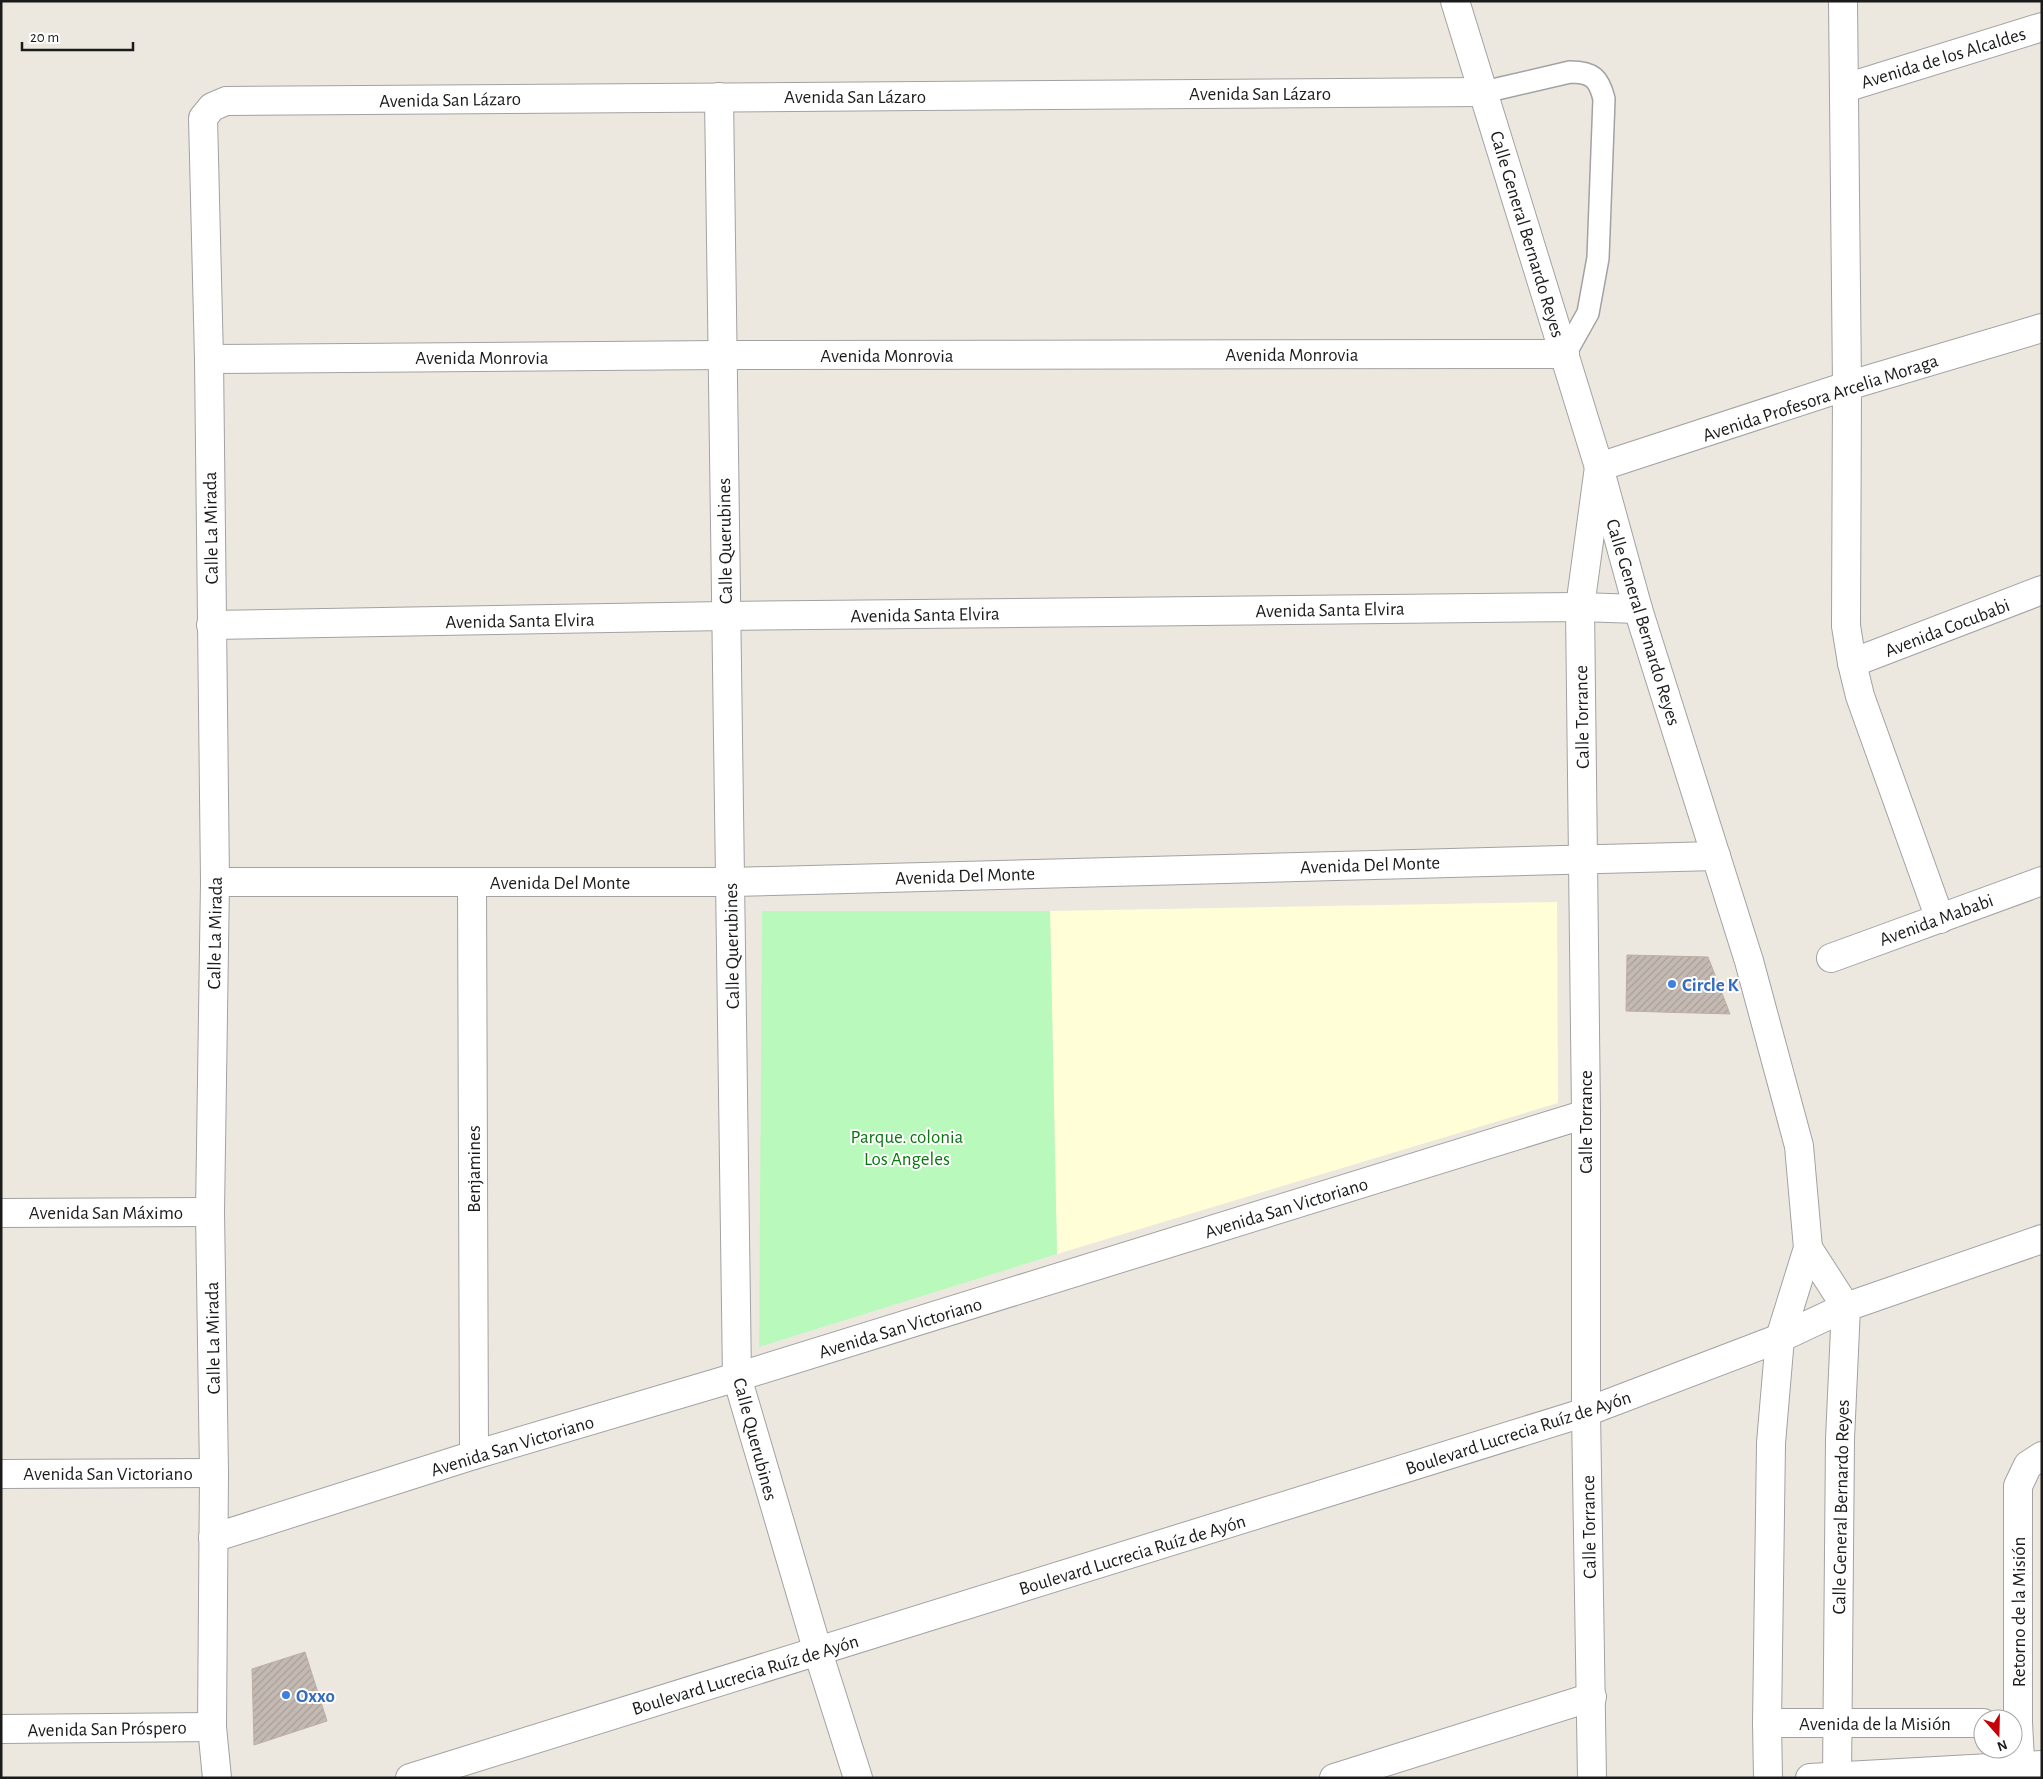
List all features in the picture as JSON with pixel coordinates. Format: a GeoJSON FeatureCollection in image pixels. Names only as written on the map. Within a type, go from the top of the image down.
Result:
{"type":"FeatureCollection","features":[{"type":"Feature","properties":{"kind":"street","name":"Calle General Bernardo Reyes"},"geometry":{"type":"LineString","coordinates":[[1455,1],[1565,354],[1638,609],[1749,961],[1799,1146],[1808,1248],[1780,1338],[1771,1443],[1768,1778]]}},
{"type":"Feature","properties":{"kind":"street"},"geometry":{"type":"LineString","coordinates":[[1843,1],[1848,386],[1846,626],[1860,696],[1940,918]]}},
{"type":"Feature","properties":{"kind":"street","name":"Avenida de los Alcaldes"},"geometry":{"type":"LineString","coordinates":[[1845,88],[2042,27]]}},
{"type":"Feature","properties":{"kind":"street","name":"Avenida San Lázaro"},"geometry":{"type":"LineString","coordinates":[[226,102],[1484,92]]}},
{"type":"Feature","properties":{"kind":"street","name":"Calle Querubines"},"geometry":{"type":"LineString","coordinates":[[719,97],[737,1378],[818,1652],[858,1778]]}},
{"type":"Feature","properties":{"kind":"street","name":"Calle La Mirada"},"geometry":{"type":"LineString","coordinates":[[217,1778],[212,1727],[214,1473],[210,1212],[215,882],[209,359],[203,118],[212,107],[226,102]]}},
{"type":"Feature","properties":{"kind":"street","name":"Avenida Profesora Arcelia Moraga"},"geometry":{"type":"LineString","coordinates":[[1599,468],[1848,386],[2042,328]]}},
{"type":"Feature","properties":{"kind":"street","name":"Avenida Monrovia"},"geometry":{"type":"LineString","coordinates":[[209,359],[722,355],[1565,354]]}},
{"type":"Feature","properties":{"kind":"street","name":"Calle Torrance"},"geometry":{"type":"LineString","coordinates":[[1592,1778],[1586,1412],[1586,1114],[1580,607],[1599,468]]}},
{"type":"Feature","properties":{"kind":"street","name":"Avenida Cocubabi"},"geometry":{"type":"LineString","coordinates":[[1852,663],[2042,590]]}},
{"type":"Feature","properties":{"kind":"street","name":"Avenida Santa Elvira"},"geometry":{"type":"LineString","coordinates":[[211,625],[725,616],[1580,607],[1638,609]]}},
{"type":"Feature","properties":{"kind":"street","name":"Avenida Del Monte"},"geometry":{"type":"LineString","coordinates":[[215,882],[731,882],[1716,856]]}},
{"type":"Feature","properties":{"kind":"street","name":"Avenida Mababi"},"geometry":{"type":"LineString","coordinates":[[1831,958],[2042,881]]}},
{"type":"Feature","properties":{"kind":"street","name":"Benjamines"},"geometry":{"type":"LineString","coordinates":[[472,882],[474,1456]]}},
{"type":"Feature","properties":{"kind":"street","name":"Avenida San Victoriano"},"geometry":{"type":"LineString","coordinates":[[213,1538],[474,1456],[737,1378],[1586,1114]]}},
{"type":"Feature","properties":{"kind":"street","name":"Avenida San Máximo"},"geometry":{"type":"LineString","coordinates":[[1,1213],[210,1212]]}},
{"type":"Feature","properties":{"kind":"street","name":"Boulevard Lucrecia Ruíz de Ayón"},"geometry":{"type":"LineString","coordinates":[[410,1778],[1586,1412],[1780,1338],[1846,1307],[2042,1240]]}},
{"type":"Feature","properties":{"kind":"street","name":"Calle General Bernardo Reyes"},"geometry":{"type":"LineString","coordinates":[[1808,1248],[1846,1307],[1840,1439],[1837,1777]]}},
{"type":"Feature","properties":{"kind":"street","name":"Retorno de la Misión"},"geometry":{"type":"LineString","coordinates":[[2028,1770],[2024,1722],[2018,1486],[2028,1465],[2042,1456]]}},
{"type":"Feature","properties":{"kind":"street","name":"Avenida San Victoriano"},"geometry":{"type":"LineString","coordinates":[[1,1474],[214,1473]]}},
{"type":"Feature","properties":{"kind":"street"},"geometry":{"type":"LineString","coordinates":[[1334,1778],[1592,1697]]}},
{"type":"Feature","properties":{"kind":"street","name":"Avenida de la Misión"},"geometry":{"type":"LineString","coordinates":[[1767,1723],[1973,1722]]}},
{"type":"Feature","properties":{"kind":"street","name":"Avenida San Próspero"},"geometry":{"type":"LineString","coordinates":[[1,1729],[212,1727]]}},
{"type":"Feature","properties":{"kind":"street"},"geometry":{"type":"LineString","coordinates":[[1810,1778],[2028,1770]]}},
{"type":"Feature","properties":{"kind":"lane"},"geometry":{"type":"LineString","coordinates":[[1484,92],[1570,72],[1582,72],[1594,77],[1601,87],[1604,99],[1598,258],[1588,313],[1565,354]]}},
{"type":"Feature","properties":{"kind":"shaded area"},"geometry":{"type":"Polygon","coordinates":[[[1557,902],[1558,1103],[1057,1254],[1050,911],[1557,902]]]}},
{"type":"Feature","properties":{"kind":"green space","name":"Parque. colonia Los Angeles"},"geometry":{"type":"Polygon","coordinates":[[[762,911],[1050,911],[1057,1254],[759,1347],[762,911]]]}},
{"type":"Feature","properties":{"kind":"building","name":"Circle K"},"geometry":{"type":"Polygon","coordinates":[[[1627,955],[1708,957],[1730,1014],[1626,1011],[1627,955]]]}},
{"type":"Feature","properties":{"kind":"building","name":"Oxxo"},"geometry":{"type":"Polygon","coordinates":[[[305,1652],[327,1721],[254,1745],[252,1669],[305,1652]]]}},
{"type":"Feature","properties":{"kind":"place","name":"Circle K"},"geometry":{"type":"Point","coordinates":[1672,984]}},
{"type":"Feature","properties":{"kind":"place","name":"Oxxo"},"geometry":{"type":"Point","coordinates":[286,1695]}}]}
